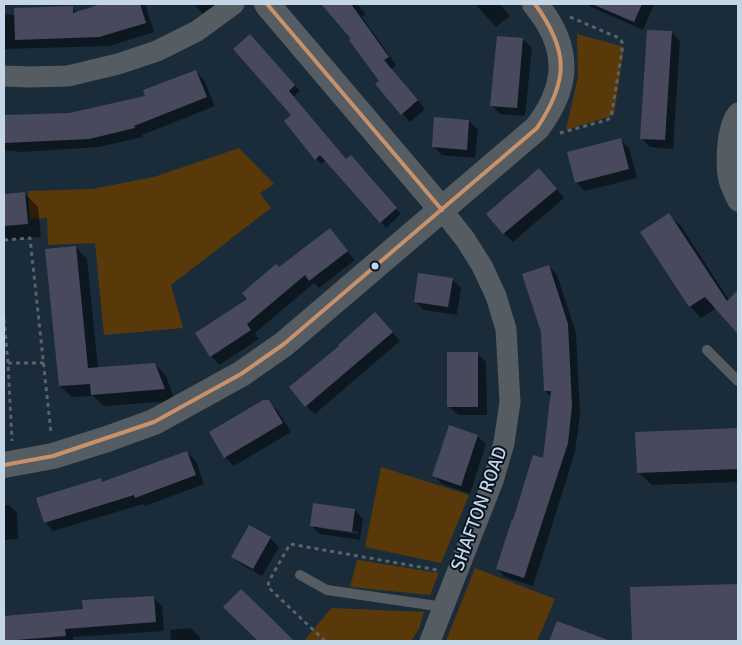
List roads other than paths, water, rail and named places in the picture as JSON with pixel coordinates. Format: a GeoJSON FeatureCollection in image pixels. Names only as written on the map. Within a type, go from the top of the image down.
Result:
{"type":"FeatureCollection","features":[{"type":"Feature","properties":{"kind":"street"},"geometry":{"type":"LineString","coordinates":[[4,76],[68,76],[118,64],[157,51],[196,31],[234,4]]}},
{"type":"Feature","properties":{"kind":"street"},"geometry":{"type":"LineString","coordinates":[[266,4],[442,210]]}},
{"type":"Feature","properties":{"kind":"street"},"geometry":{"type":"LineString","coordinates":[[8,465],[53,456],[154,422],[241,374],[284,344],[442,210],[537,128],[556,99],[562,71],[558,42],[552,28],[539,9]]}},
{"type":"Feature","properties":{"kind":"street"},"geometry":{"type":"LineString","coordinates":[[738,113],[734,118],[729,138],[728,176],[738,201]]}},
{"type":"Feature","properties":{"kind":"street","name":"SHAFTON ROAD"},"geometry":{"type":"LineString","coordinates":[[430,641],[492,481],[504,443],[510,402],[506,329],[496,296],[482,266],[465,238],[442,210]]}},
{"type":"Feature","properties":{"kind":"lane"},"geometry":{"type":"LineString","coordinates":[[707,350],[738,381]]}},
{"type":"Feature","properties":{"kind":"lane"},"geometry":{"type":"LineString","coordinates":[[300,575],[327,590],[444,607]]}}]}
